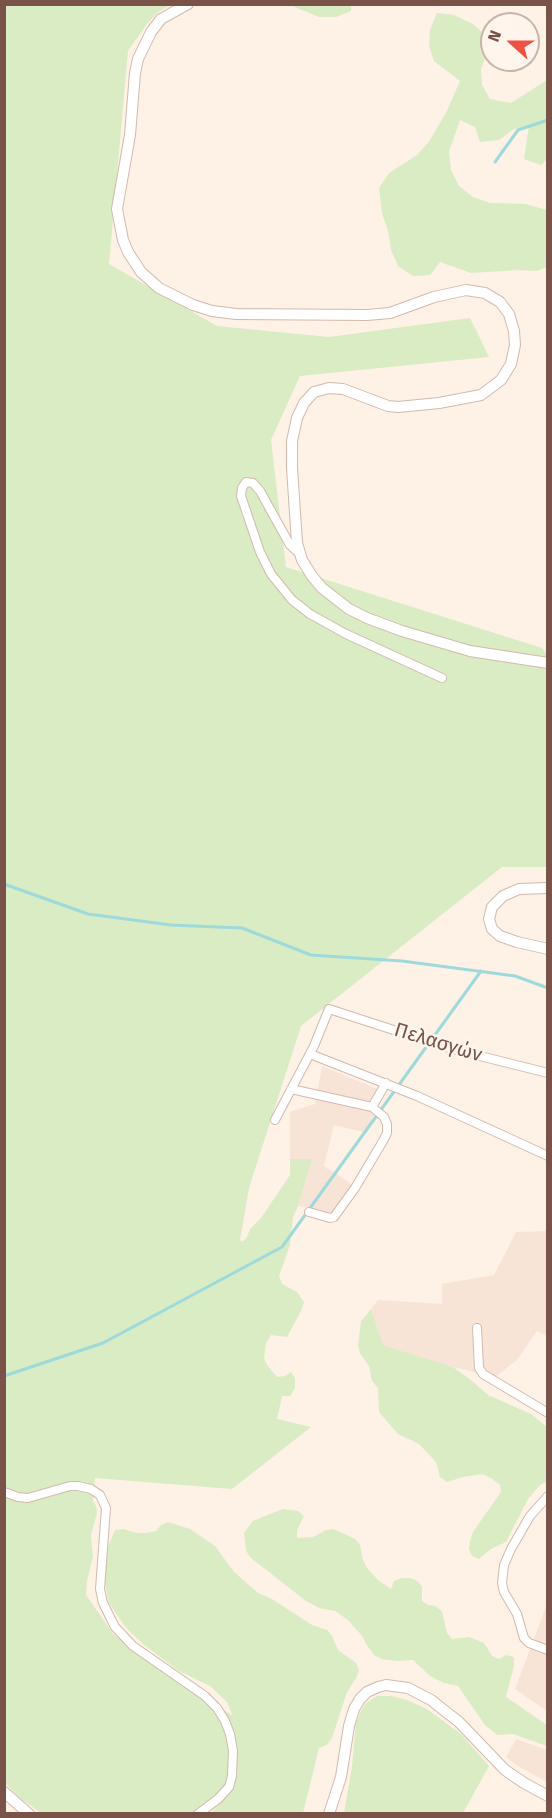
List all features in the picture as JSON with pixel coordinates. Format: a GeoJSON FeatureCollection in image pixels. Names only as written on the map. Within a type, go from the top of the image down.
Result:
{"type":"FeatureCollection","features":[{"type":"Feature","properties":{"kind":"street"},"geometry":{"type":"LineString","coordinates":[[188,4],[161,20],[151,32],[140,51],[135,73],[130,135],[117,209],[123,240],[135,263],[149,280],[175,297],[212,311],[236,314],[367,315],[390,313],[434,297],[457,291],[474,290],[491,295],[500,302],[512,320],[515,345],[511,364],[501,380],[481,394],[459,400],[406,407],[388,406],[336,388],[321,389],[314,392],[308,399],[299,411],[292,441],[297,543],[312,576],[322,588],[349,609],[402,631],[470,651],[548,663]]}},
{"type":"Feature","properties":{"kind":"street"},"geometry":{"type":"LineString","coordinates":[[301,555],[290,545],[260,491],[253,483],[246,482],[241,496],[260,552],[272,574],[292,600],[315,617],[346,634],[442,678]]}},
{"type":"Feature","properties":{"kind":"street"},"geometry":{"type":"LineString","coordinates":[[548,888],[519,890],[503,896],[492,907],[489,919],[495,933],[506,940],[548,949]]}},
{"type":"Feature","properties":{"kind":"street","name":"Πελασγών"},"geometry":{"type":"LineString","coordinates":[[310,1054],[329,1009],[452,1049],[548,1073]]}},
{"type":"Feature","properties":{"kind":"street"},"geometry":{"type":"LineString","coordinates":[[275,1120],[310,1054],[386,1083],[548,1156]]}},
{"type":"Feature","properties":{"kind":"street"},"geometry":{"type":"LineString","coordinates":[[372,1107],[386,1083]]}},
{"type":"Feature","properties":{"kind":"street"},"geometry":{"type":"LineString","coordinates":[[291,1089],[372,1107],[384,1117],[387,1124],[385,1138],[355,1188],[334,1217],[309,1212]]}},
{"type":"Feature","properties":{"kind":"street"},"geometry":{"type":"LineString","coordinates":[[477,1328],[479,1368],[483,1374],[548,1413]]}},
{"type":"Feature","properties":{"kind":"street"},"geometry":{"type":"LineString","coordinates":[[4,1492],[28,1498],[70,1486],[84,1487],[97,1491],[105,1503],[106,1519],[100,1589],[103,1603],[115,1627],[133,1646],[205,1696],[221,1714],[230,1734],[233,1750],[232,1776],[229,1787],[218,1799],[198,1814]]}},
{"type":"Feature","properties":{"kind":"street"},"geometry":{"type":"LineString","coordinates":[[548,1496],[530,1516],[512,1549],[504,1565],[502,1583],[504,1592],[517,1614],[526,1641],[548,1650]]}},
{"type":"Feature","properties":{"kind":"street"},"geometry":{"type":"LineString","coordinates":[[329,1814],[341,1777],[354,1709],[367,1692],[386,1685],[408,1688],[431,1700],[459,1722],[505,1770],[548,1796]]}},
{"type":"Feature","properties":{"kind":"street"},"geometry":{"type":"LineString","coordinates":[[4,1792],[29,1814]]}},
{"type":"Feature","properties":{"kind":"shaded area"},"geometry":{"type":"Polygon","coordinates":[[[322,1066],[382,1091],[367,1133],[334,1125],[324,1166],[356,1187],[334,1214],[298,1206],[311,1160],[290,1159],[290,1112],[315,1104],[322,1066]]]}},
{"type":"Feature","properties":{"kind":"shaded area"},"geometry":{"type":"Polygon","coordinates":[[[547,1231],[547,1336],[537,1331],[517,1360],[495,1377],[453,1367],[382,1345],[371,1309],[378,1300],[442,1304],[442,1284],[494,1275],[516,1232],[547,1231]]]}},
{"type":"Feature","properties":{"kind":"shaded area"},"geometry":{"type":"Polygon","coordinates":[[[547,1604],[547,1711],[515,1689],[547,1604]]]}},
{"type":"Feature","properties":{"kind":"shaded area"},"geometry":{"type":"Polygon","coordinates":[[[516,1739],[547,1750],[547,1782],[506,1757],[516,1739]]]}},
{"type":"Feature","properties":{"kind":"green space"},"geometry":{"type":"Polygon","coordinates":[[[4,5],[170,5],[158,12],[147,24],[128,51],[109,264],[217,326],[329,337],[470,318],[489,357],[300,376],[271,440],[286,567],[542,648],[547,654],[547,867],[502,867],[301,1026],[249,1188],[240,1240],[242,1242],[290,1175],[290,1159],[312,1159],[293,1217],[290,1245],[279,1276],[282,1284],[297,1292],[304,1302],[287,1337],[271,1335],[266,1343],[264,1358],[277,1377],[291,1372],[295,1378],[295,1388],[290,1396],[282,1396],[277,1419],[311,1427],[232,1489],[95,1478],[93,1501],[97,1513],[91,1535],[93,1557],[86,1595],[114,1635],[233,1716],[227,1702],[210,1686],[179,1671],[143,1644],[126,1628],[109,1603],[104,1579],[107,1549],[115,1530],[146,1533],[156,1531],[168,1522],[190,1529],[215,1546],[234,1572],[258,1593],[272,1599],[312,1625],[327,1630],[338,1650],[356,1663],[359,1670],[347,1692],[332,1738],[327,1745],[319,1748],[303,1813],[211,1813],[218,1807],[205,1814],[41,1813],[20,1798],[5,1783],[4,5]]]}},
{"type":"Feature","properties":{"kind":"green space"},"geometry":{"type":"Polygon","coordinates":[[[290,5],[351,5],[351,11],[336,17],[319,17],[290,5]]]}},
{"type":"Feature","properties":{"kind":"green space"},"geometry":{"type":"Polygon","coordinates":[[[437,13],[454,15],[473,24],[480,30],[480,72],[482,85],[490,99],[511,103],[547,80],[547,159],[541,165],[524,159],[529,126],[514,129],[499,140],[480,142],[475,127],[460,120],[449,152],[451,170],[459,186],[473,197],[490,203],[525,204],[547,210],[547,267],[537,271],[471,273],[440,262],[430,275],[413,276],[398,266],[391,250],[382,213],[379,188],[389,173],[417,155],[428,143],[446,113],[460,81],[434,61],[429,46],[430,30],[437,13]]]}},
{"type":"Feature","properties":{"kind":"green space"},"geometry":{"type":"Polygon","coordinates":[[[371,1309],[383,1345],[453,1367],[488,1395],[531,1414],[547,1427],[547,1481],[540,1485],[528,1499],[506,1542],[491,1549],[479,1559],[472,1556],[469,1549],[470,1541],[473,1532],[501,1492],[500,1485],[482,1474],[447,1482],[440,1477],[436,1462],[419,1444],[398,1434],[379,1412],[378,1388],[372,1381],[369,1366],[358,1346],[361,1321],[371,1309]]]}},
{"type":"Feature","properties":{"kind":"green space"},"geometry":{"type":"Polygon","coordinates":[[[283,1509],[298,1511],[304,1516],[297,1530],[297,1538],[313,1537],[326,1530],[334,1529],[355,1539],[360,1545],[367,1568],[391,1589],[394,1581],[402,1578],[417,1581],[422,1586],[422,1601],[442,1611],[447,1633],[452,1639],[469,1637],[484,1643],[492,1656],[499,1659],[506,1655],[514,1657],[506,1697],[547,1725],[547,1746],[513,1734],[497,1735],[485,1725],[458,1686],[444,1683],[430,1676],[413,1660],[397,1661],[375,1656],[363,1637],[348,1620],[335,1611],[319,1608],[306,1601],[251,1558],[246,1551],[244,1533],[253,1521],[283,1509]]]}},
{"type":"Feature","properties":{"kind":"green space"},"geometry":{"type":"Polygon","coordinates":[[[377,1696],[391,1696],[407,1700],[427,1709],[461,1734],[489,1766],[463,1813],[344,1813],[356,1723],[366,1703],[377,1696]]]}},
{"type":"Feature","properties":{"kind":"waterway"},"geometry":{"type":"LineString","coordinates":[[495,162],[518,130],[548,120]]}},
{"type":"Feature","properties":{"kind":"waterway"},"geometry":{"type":"LineString","coordinates":[[4,884],[88,914],[171,925],[242,928],[311,955],[402,961],[515,976],[548,988]]}},
{"type":"Feature","properties":{"kind":"waterway"},"geometry":{"type":"LineString","coordinates":[[4,1376],[103,1343],[282,1247],[481,971]]}}]}
